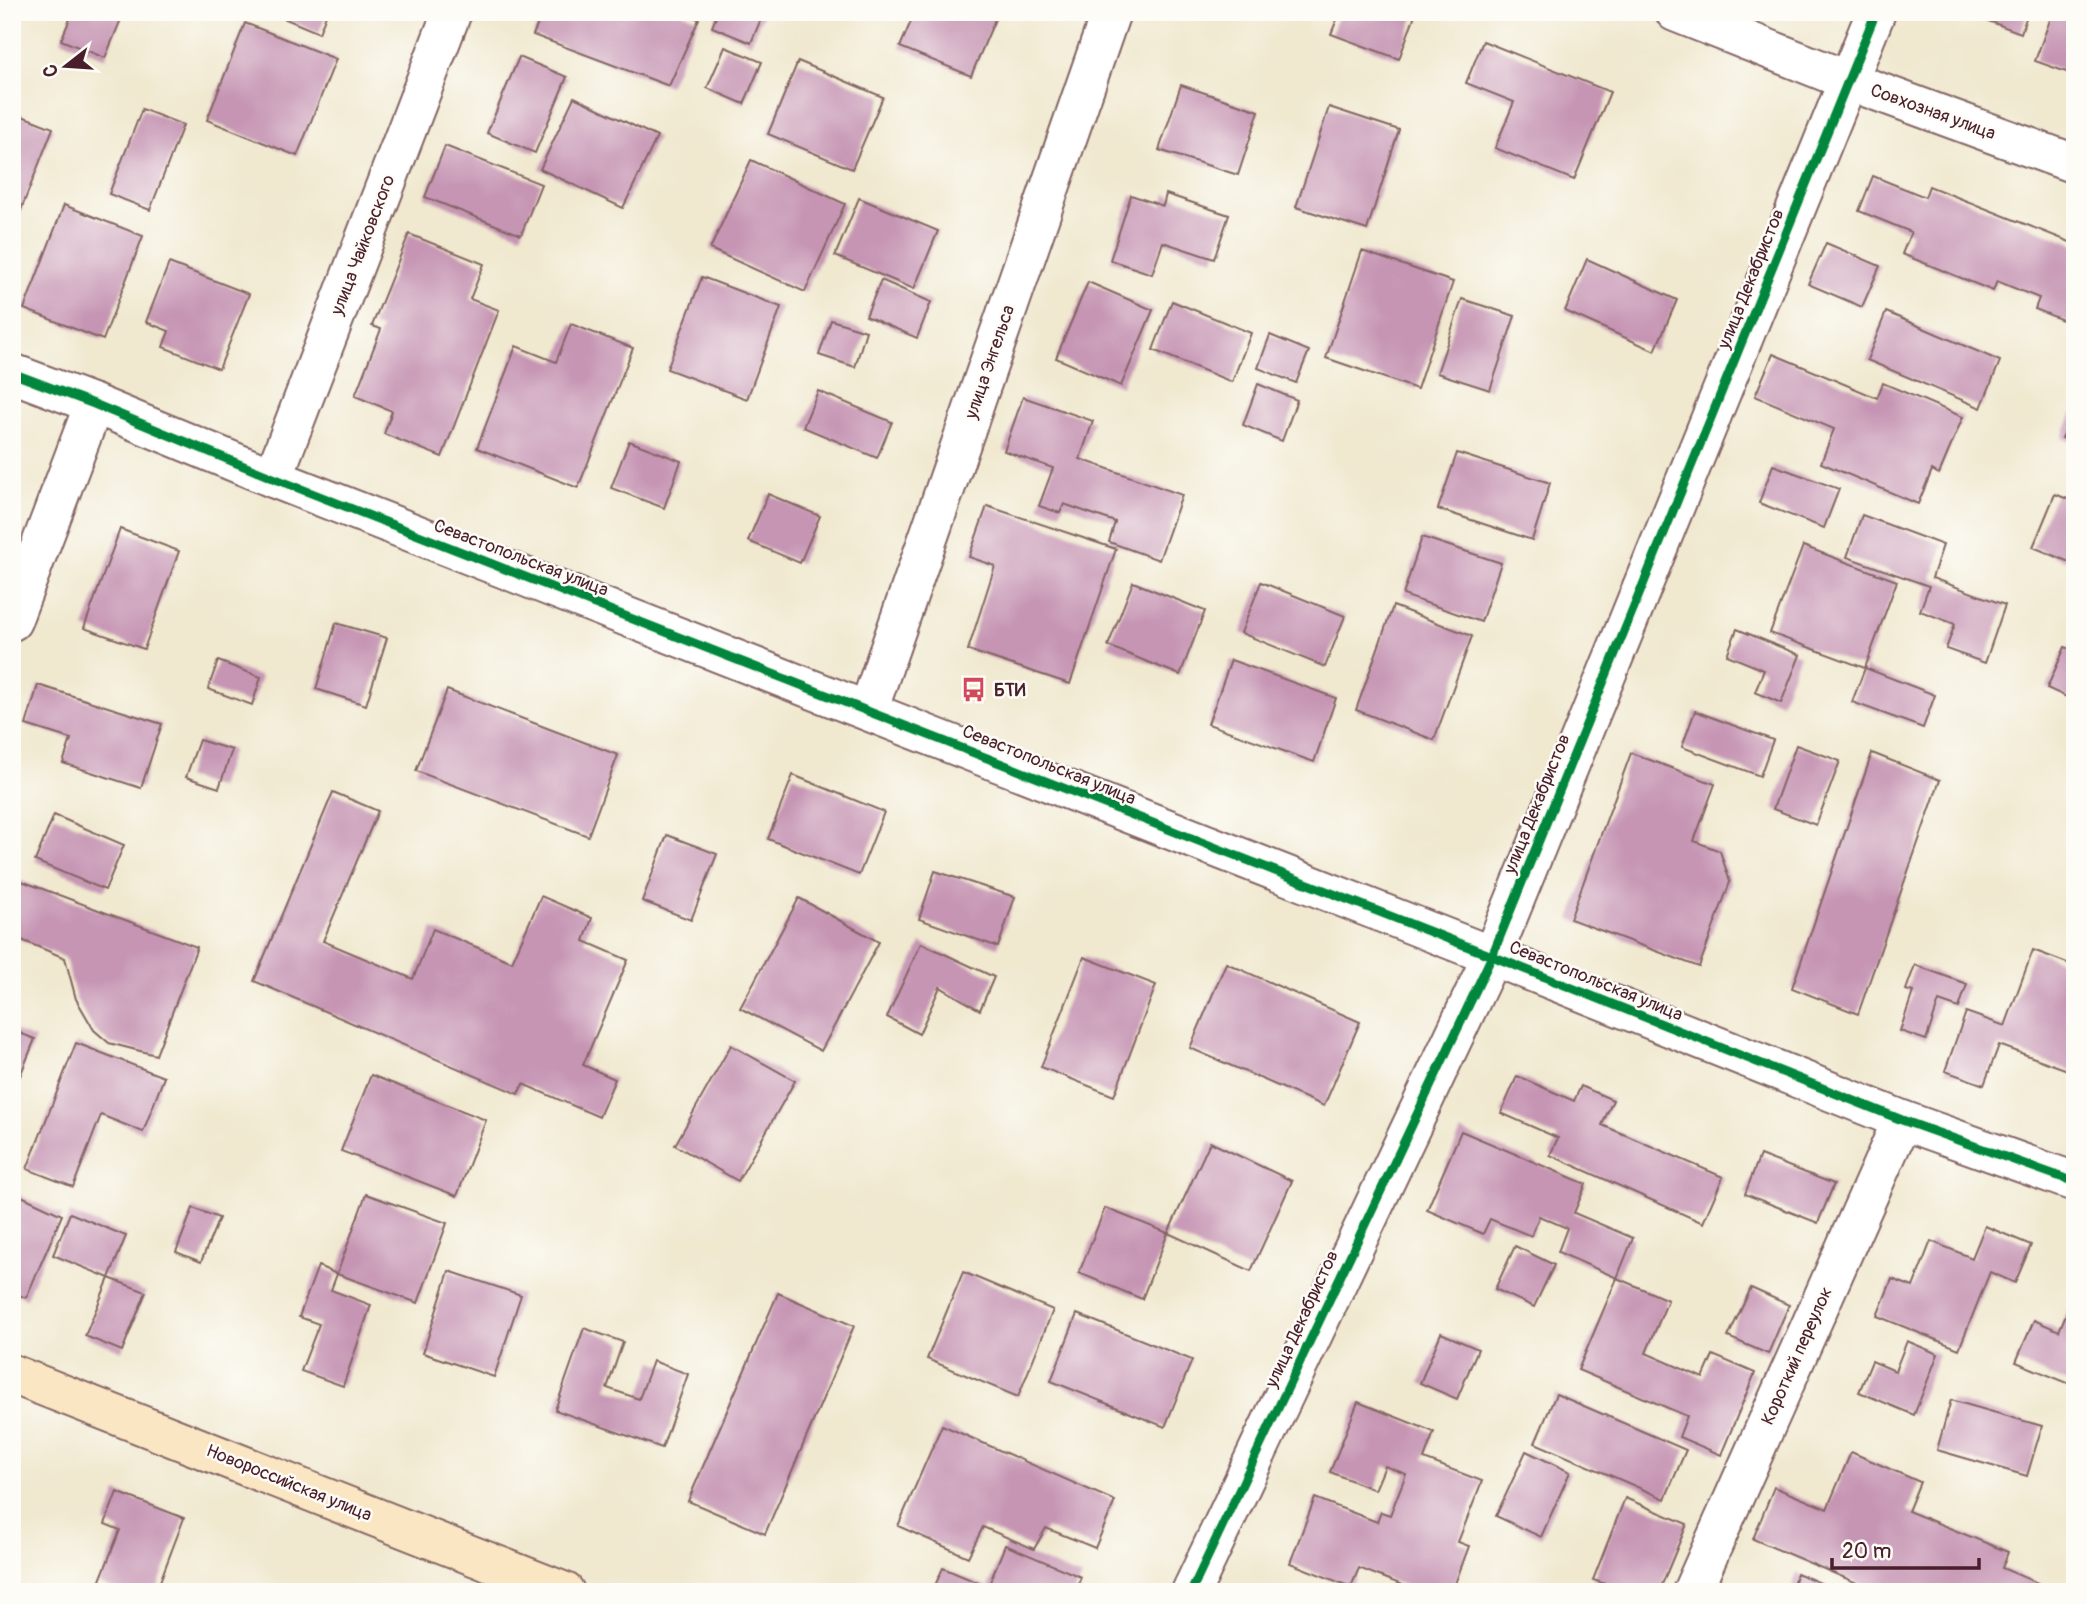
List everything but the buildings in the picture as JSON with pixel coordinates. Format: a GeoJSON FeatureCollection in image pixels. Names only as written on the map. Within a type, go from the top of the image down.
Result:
{"type":"FeatureCollection","features":[{"type":"Feature","properties":{"kind":"street","name":"улица Чайковского"},"geometry":{"type":"LineString","coordinates":[[273,478],[453,12]]}},
{"type":"Feature","properties":{"kind":"street","name":"улица Энгельса"},"geometry":{"type":"LineString","coordinates":[[869,711],[1111,12]]}},
{"type":"Feature","properties":{"kind":"street","name":"Совхозная улица"},"geometry":{"type":"LineString","coordinates":[[1675,12],[1849,81],[2075,164]]}},
{"type":"Feature","properties":{"kind":"street","name":"улица Декабристов"},"geometry":{"type":"LineString","coordinates":[[1191,1592],[1492,956],[1876,12]]}},
{"type":"Feature","properties":{"kind":"street","name":"Севастопольская улица"},"geometry":{"type":"LineString","coordinates":[[12,373],[1902,1120],[2075,1182]]}},
{"type":"Feature","properties":{"kind":"street"},"geometry":{"type":"LineString","coordinates":[[12,621],[94,404]]}},
{"type":"Feature","properties":{"kind":"street","name":"Короткий переулок"},"geometry":{"type":"LineString","coordinates":[[1692,1592],[1902,1120]]}},
{"type":"Feature","properties":{"kind":"street","name":"Новороссийская улица"},"geometry":{"type":"LineString","coordinates":[[12,1374],[565,1592]]}},
{"type":"Feature","properties":{"kind":"cycle path"},"geometry":{"type":"LineString","coordinates":[[1191,1592],[1492,956],[1876,12]]}},
{"type":"Feature","properties":{"kind":"cycle path"},"geometry":{"type":"LineString","coordinates":[[12,373],[1902,1120],[2075,1182]]}},
{"type":"Feature","properties":{"kind":"place","name":"БТИ"},"geometry":{"type":"Point","coordinates":[974,690]}}]}
